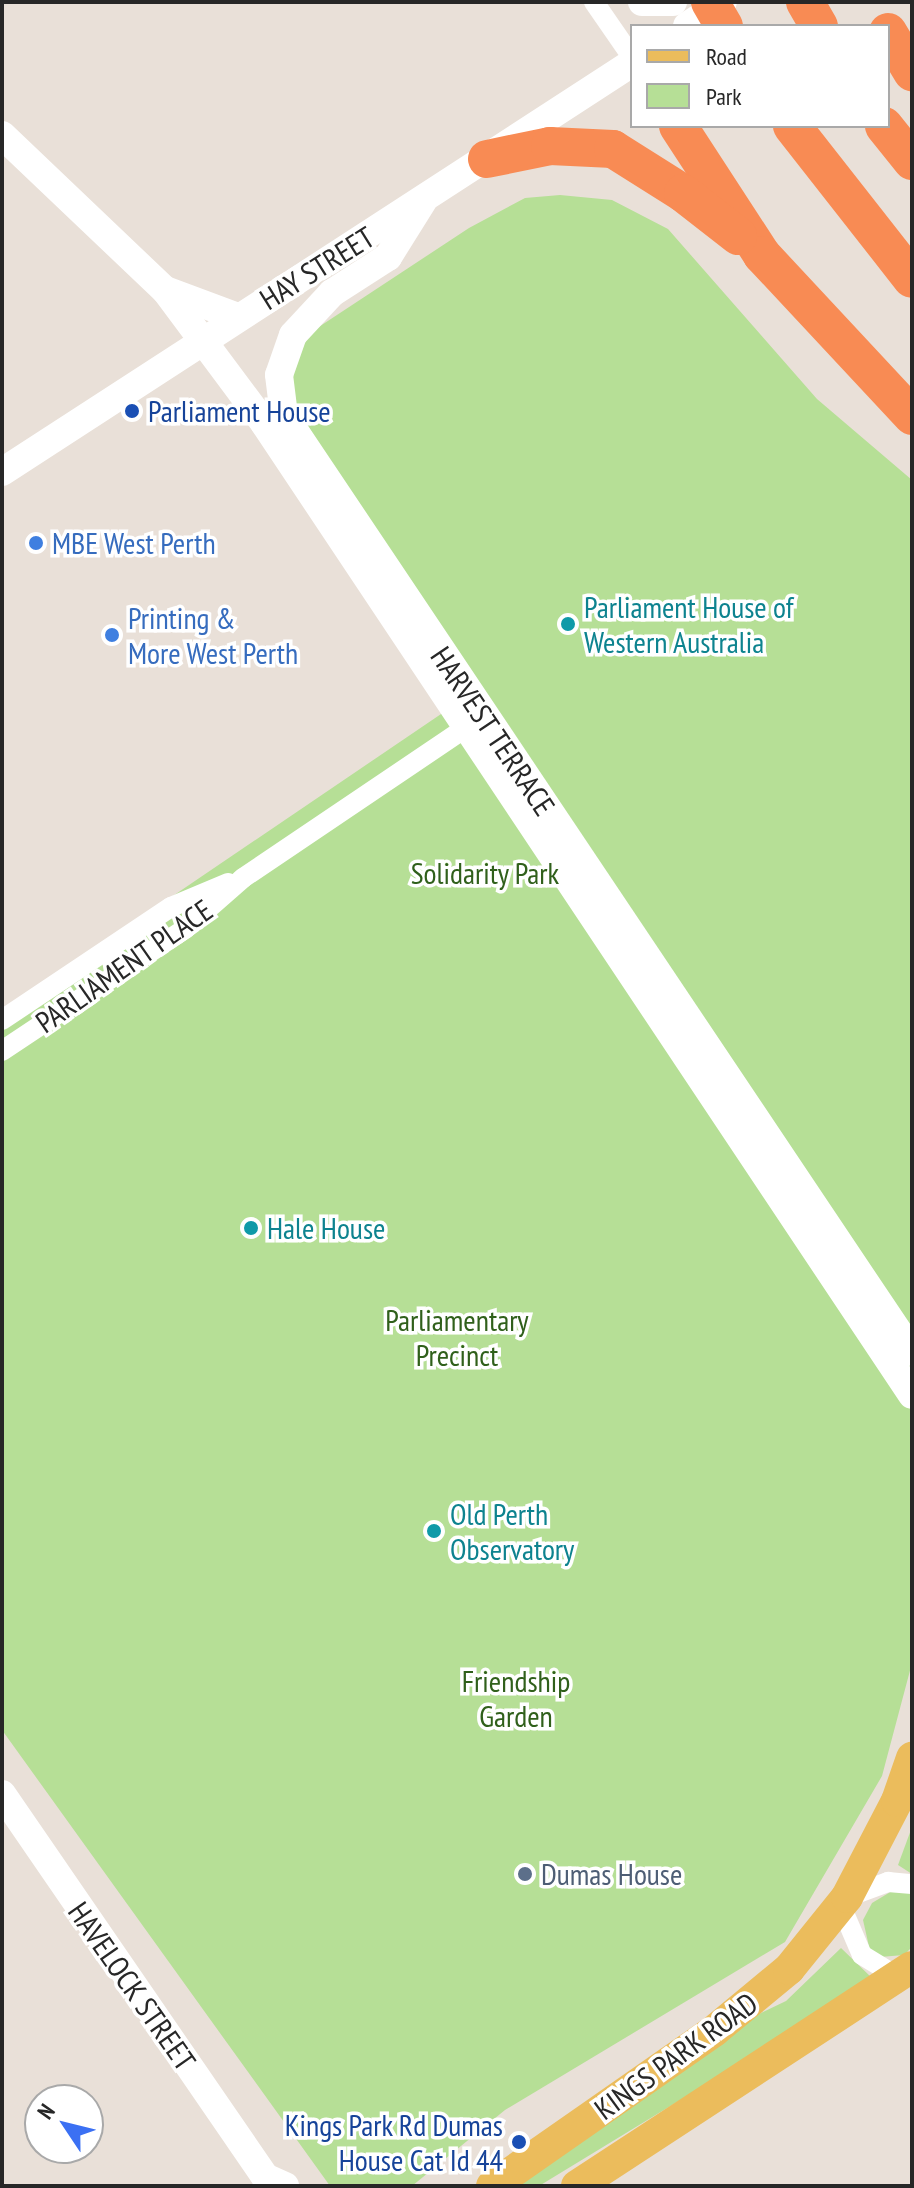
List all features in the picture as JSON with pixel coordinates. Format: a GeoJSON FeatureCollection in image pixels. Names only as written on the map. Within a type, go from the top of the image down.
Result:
{"type":"FeatureCollection","features":[{"type":"Feature","properties":{"kind":"highway"},"geometry":{"type":"LineString","coordinates":[[710,2],[723,24]]}},
{"type":"Feature","properties":{"kind":"highway"},"geometry":{"type":"LineString","coordinates":[[805,2],[818,24]]}},
{"type":"Feature","properties":{"kind":"highway"},"geometry":{"type":"LineString","coordinates":[[873,2],[884,24]]}},
{"type":"Feature","properties":{"kind":"highway"},"geometry":{"type":"LineString","coordinates":[[890,35],[912,72]]}},
{"type":"Feature","properties":{"kind":"highway"},"geometry":{"type":"LineString","coordinates":[[679,128],[762,255]]}},
{"type":"Feature","properties":{"kind":"highway"},"geometry":{"type":"LineString","coordinates":[[794,128],[912,279]]}},
{"type":"Feature","properties":{"kind":"highway"},"geometry":{"type":"LineString","coordinates":[[886,128],[912,161]]}},
{"type":"Feature","properties":{"kind":"highway"},"geometry":{"type":"LineString","coordinates":[[487,159],[550,146],[613,149],[683,193],[762,255],[912,416]]}},
{"type":"Feature","properties":{"kind":"main road","name":"KINGS PARK ROAD"},"geometry":{"type":"LineString","coordinates":[[492,2186],[745,2008],[789,1969],[844,1902],[897,1801],[912,1758]]}},
{"type":"Feature","properties":{"kind":"main road","name":"KINGS PARK ROAD"},"geometry":{"type":"LineString","coordinates":[[577,2186],[908,1976]]}},
{"type":"Feature","properties":{"kind":"street"},"geometry":{"type":"LineString","coordinates":[[594,2],[630,57]]}},
{"type":"Feature","properties":{"kind":"street"},"geometry":{"type":"LineString","coordinates":[[642,2],[673,2]]}},
{"type":"Feature","properties":{"kind":"street"},"geometry":{"type":"LineString","coordinates":[[690,24],[723,2]]}},
{"type":"Feature","properties":{"kind":"street","name":"HAY STREET"},"geometry":{"type":"LineString","coordinates":[[2,472],[238,317],[423,201],[630,61]]}},
{"type":"Feature","properties":{"kind":"street","name":"HARVEST TERRACE"},"geometry":{"type":"LineString","coordinates":[[2,135],[165,290],[204,339],[912,1352]]}},
{"type":"Feature","properties":{"kind":"street","name":"HARVEST TERRACE"},"geometry":{"type":"LineString","coordinates":[[423,201],[388,257],[332,293],[293,335],[280,365],[278,397],[292,434],[474,722],[912,1395]]}},
{"type":"Feature","properties":{"kind":"street","name":"HARVEST TERRACE"},"geometry":{"type":"LineString","coordinates":[[165,290],[238,317]]}},
{"type":"Feature","properties":{"kind":"street","name":"PARLIAMENT PLACE"},"geometry":{"type":"LineString","coordinates":[[2,1051],[185,929],[243,878],[474,722]]}},
{"type":"Feature","properties":{"kind":"street","name":"PARLIAMENT PLACE"},"geometry":{"type":"LineString","coordinates":[[2,1020],[171,907],[243,878]]}},
{"type":"Feature","properties":{"kind":"street","name":"HAVELOCK STREET"},"geometry":{"type":"LineString","coordinates":[[2,1794],[271,2183]]}},
{"type":"Feature","properties":{"kind":"street"},"geometry":{"type":"LineString","coordinates":[[908,1976],[862,1955],[844,1902],[888,1882],[912,1884]]}},
{"type":"Feature","properties":{"kind":"green space","name":"Parliamentary Precinct"},"geometry":{"type":"Polygon","coordinates":[[[560,195],[612,200],[668,229],[817,399],[912,480],[912,1663],[882,1776],[785,1942],[505,2110],[412,2186],[330,2186],[2,1730],[2,1012],[472,693],[284,387],[299,340],[469,228],[525,198],[560,195]]]}},
{"type":"Feature","properties":{"kind":"green space"},"geometry":{"type":"Polygon","coordinates":[[[912,1827],[912,1874],[898,1865],[912,1827]]]}},
{"type":"Feature","properties":{"kind":"green space"},"geometry":{"type":"Polygon","coordinates":[[[892,1891],[912,1893],[912,1947],[904,1955],[880,1957],[870,1951],[863,1920],[872,1903],[892,1891]]]}},
{"type":"Feature","properties":{"kind":"green space"},"geometry":{"type":"Polygon","coordinates":[[[841,1948],[872,1978],[869,1985],[539,2186],[512,2186],[757,2015],[786,2001],[841,1948]]]}},
{"type":"Feature","properties":{"kind":"place","name":"Parliament House"},"geometry":{"type":"Point","coordinates":[132,411]}},
{"type":"Feature","properties":{"kind":"place","name":"MBE West Perth"},"geometry":{"type":"Point","coordinates":[36,543]}},
{"type":"Feature","properties":{"kind":"place","name":"Parliament House of Western Australia"},"geometry":{"type":"Point","coordinates":[568,624]}},
{"type":"Feature","properties":{"kind":"place","name":"Printing & More West Perth"},"geometry":{"type":"Point","coordinates":[112,635]}},
{"type":"Feature","properties":{"kind":"place","name":"Hale House"},"geometry":{"type":"Point","coordinates":[251,1228]}},
{"type":"Feature","properties":{"kind":"place","name":"Old Perth Observatory"},"geometry":{"type":"Point","coordinates":[434,1531]}},
{"type":"Feature","properties":{"kind":"place","name":"Dumas House"},"geometry":{"type":"Point","coordinates":[525,1874]}},
{"type":"Feature","properties":{"kind":"place","name":"Kings Park Rd Dumas House Cat Id 44"},"geometry":{"type":"Point","coordinates":[519,2142]}},
{"type":"Feature","properties":{"kind":"park label","name":"Solidarity Park"},"geometry":{"type":"Point","coordinates":[485,873]}},
{"type":"Feature","properties":{"kind":"park label","name":"Friendship Garden"},"geometry":{"type":"Point","coordinates":[516,1698]}}]}
